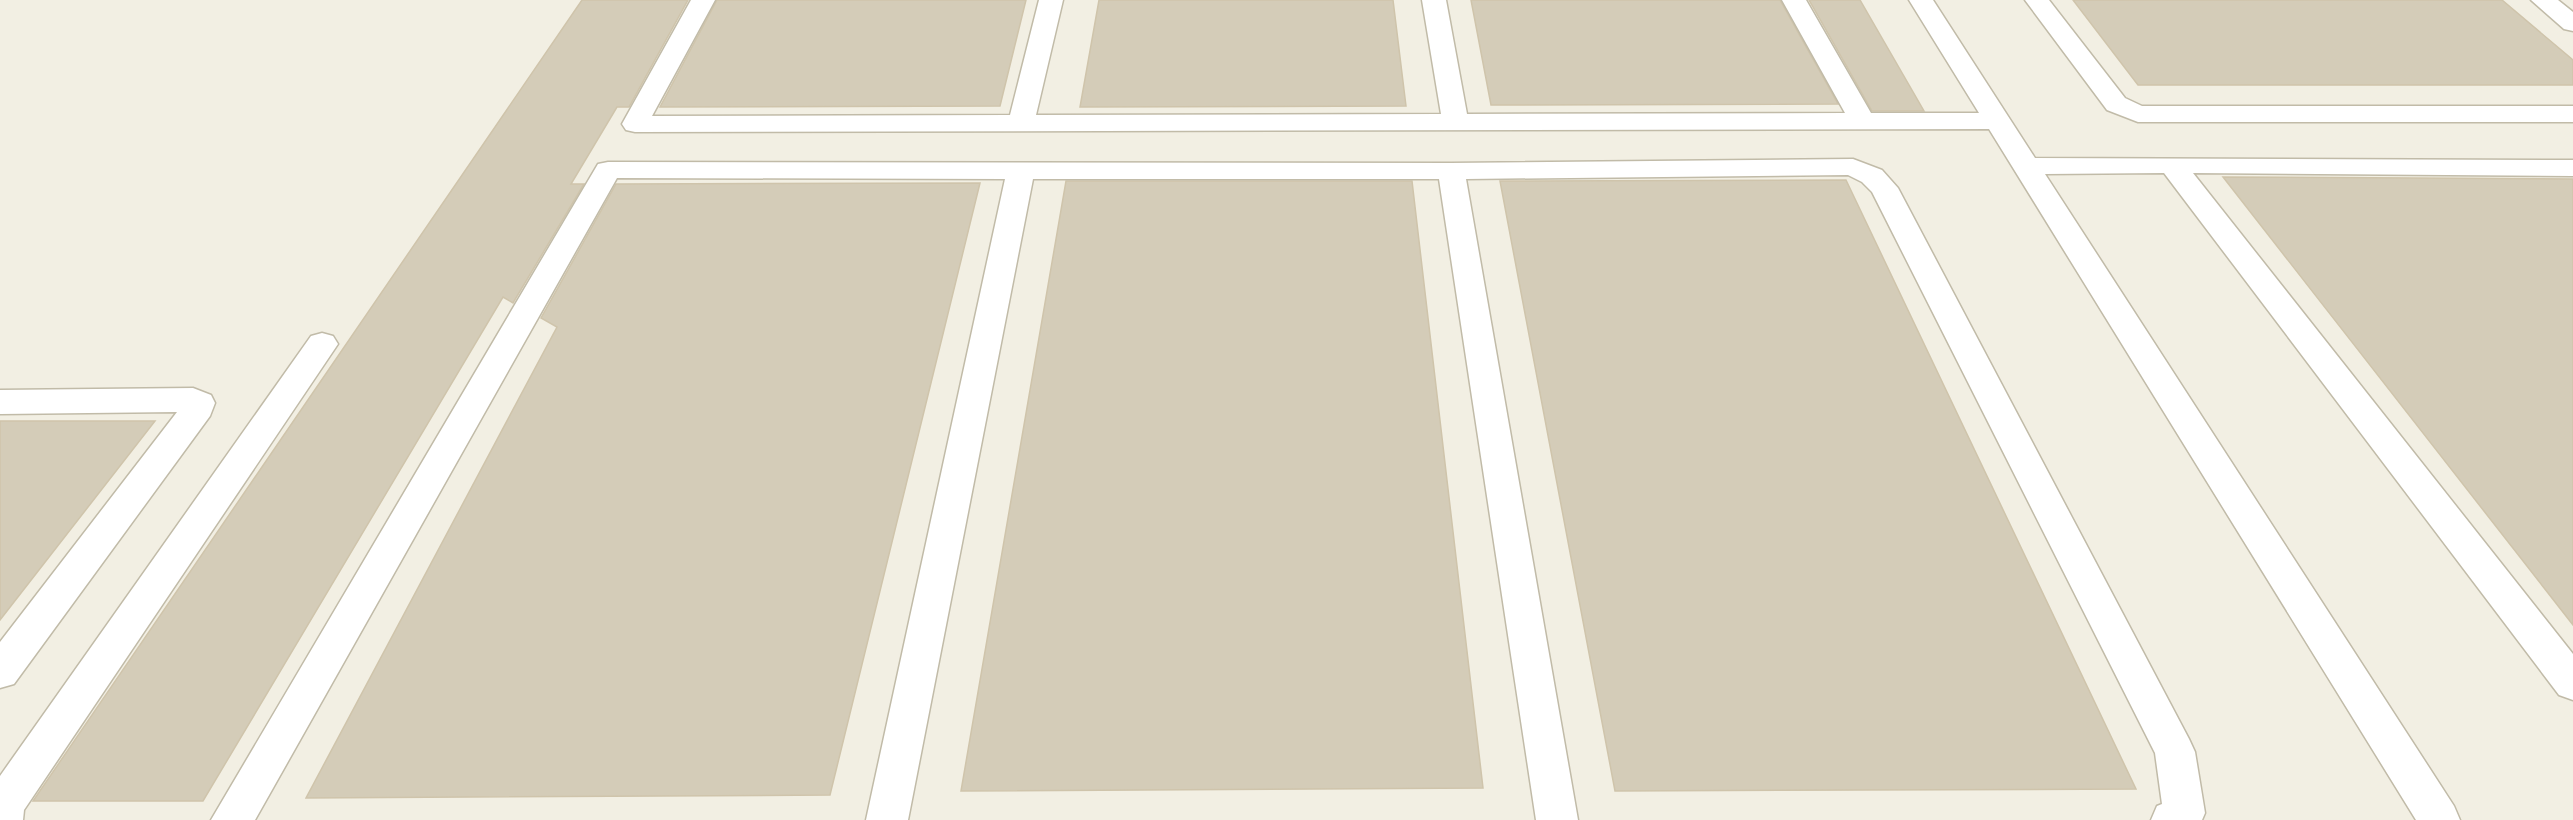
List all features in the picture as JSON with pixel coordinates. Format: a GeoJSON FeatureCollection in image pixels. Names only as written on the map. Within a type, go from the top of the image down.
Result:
{"type":"FeatureCollection","features":[{"type":"Feature","properties":{"kind":"street"},"geometry":{"type":"LineString","coordinates":[[703,0],[635,124],[1997,121]]}},
{"type":"Feature","properties":{"kind":"street"},"geometry":{"type":"LineString","coordinates":[[1021,123],[1051,0]]}},
{"type":"Feature","properties":{"kind":"street"},"geometry":{"type":"LineString","coordinates":[[1434,0],[1455,122]]}},
{"type":"Feature","properties":{"kind":"street"},"geometry":{"type":"LineString","coordinates":[[1794,0],[1862,121]]}},
{"type":"Feature","properties":{"kind":"street"},"geometry":{"type":"LineString","coordinates":[[1921,0],[2439,820]]}},
{"type":"Feature","properties":{"kind":"street"},"geometry":{"type":"LineString","coordinates":[[2037,0],[2116,104],[2138,114],[2573,114]]}},
{"type":"Feature","properties":{"kind":"street"},"geometry":{"type":"LineString","coordinates":[[2556,4],[2573,24]]}},
{"type":"Feature","properties":{"kind":"street"},"geometry":{"type":"LineString","coordinates":[[2172,165],[2573,683]]}},
{"type":"Feature","properties":{"kind":"street"},"geometry":{"type":"LineString","coordinates":[[2027,166],[2573,168]]}},
{"type":"Feature","properties":{"kind":"street"},"geometry":{"type":"LineString","coordinates":[[232,820],[608,170],[1451,171],[1853,167],[1872,176],[1884,188],[2175,752],[2184,813],[2172,820]]}},
{"type":"Feature","properties":{"kind":"street"},"geometry":{"type":"LineString","coordinates":[[887,820],[1021,170]]}},
{"type":"Feature","properties":{"kind":"street"},"geometry":{"type":"LineString","coordinates":[[1451,171],[1557,820]]}},
{"type":"Feature","properties":{"kind":"street"},"geometry":{"type":"LineString","coordinates":[[2,820],[4,806],[322,344]]}},
{"type":"Feature","properties":{"kind":"street"},"geometry":{"type":"LineString","coordinates":[[0,402],[193,400],[199,403],[198,408],[0,672]]}},
{"type":"Feature","properties":{"kind":"building"},"geometry":{"type":"Polygon","coordinates":[[[582,0],[688,0],[629,107],[617,107],[571,184],[584,184],[513,303],[503,297],[203,801],[33,801],[582,0]]]}},
{"type":"Feature","properties":{"kind":"building"},"geometry":{"type":"Polygon","coordinates":[[[717,0],[1026,0],[1000,106],[660,107],[717,0]]]}},
{"type":"Feature","properties":{"kind":"building"},"geometry":{"type":"Polygon","coordinates":[[[1099,0],[1393,0],[1406,106],[1080,107],[1099,0]]]}},
{"type":"Feature","properties":{"kind":"building"},"geometry":{"type":"Polygon","coordinates":[[[1471,0],[1780,0],[1838,104],[1491,105],[1471,0]]]}},
{"type":"Feature","properties":{"kind":"building"},"geometry":{"type":"Polygon","coordinates":[[[1809,0],[1860,0],[1924,111],[1872,111],[1809,0]]]}},
{"type":"Feature","properties":{"kind":"building"},"geometry":{"type":"Polygon","coordinates":[[[2073,0],[2502,0],[2573,60],[2573,85],[2138,85],[2073,0]]]}},
{"type":"Feature","properties":{"kind":"building"},"geometry":{"type":"Polygon","coordinates":[[[2223,177],[2573,179],[2573,625],[2223,177]]]}},
{"type":"Feature","properties":{"kind":"building"},"geometry":{"type":"Polygon","coordinates":[[[1846,180],[2136,789],[1615,791],[1500,181],[1846,180]]]}},
{"type":"Feature","properties":{"kind":"building"},"geometry":{"type":"Polygon","coordinates":[[[1066,181],[1412,181],[1483,788],[961,791],[1066,181]]]}},
{"type":"Feature","properties":{"kind":"building"},"geometry":{"type":"Polygon","coordinates":[[[980,183],[830,795],[306,798],[557,327],[541,318],[616,184],[980,183]]]}},
{"type":"Feature","properties":{"kind":"building"},"geometry":{"type":"Polygon","coordinates":[[[0,421],[155,421],[0,620],[0,421]]]}}]}
